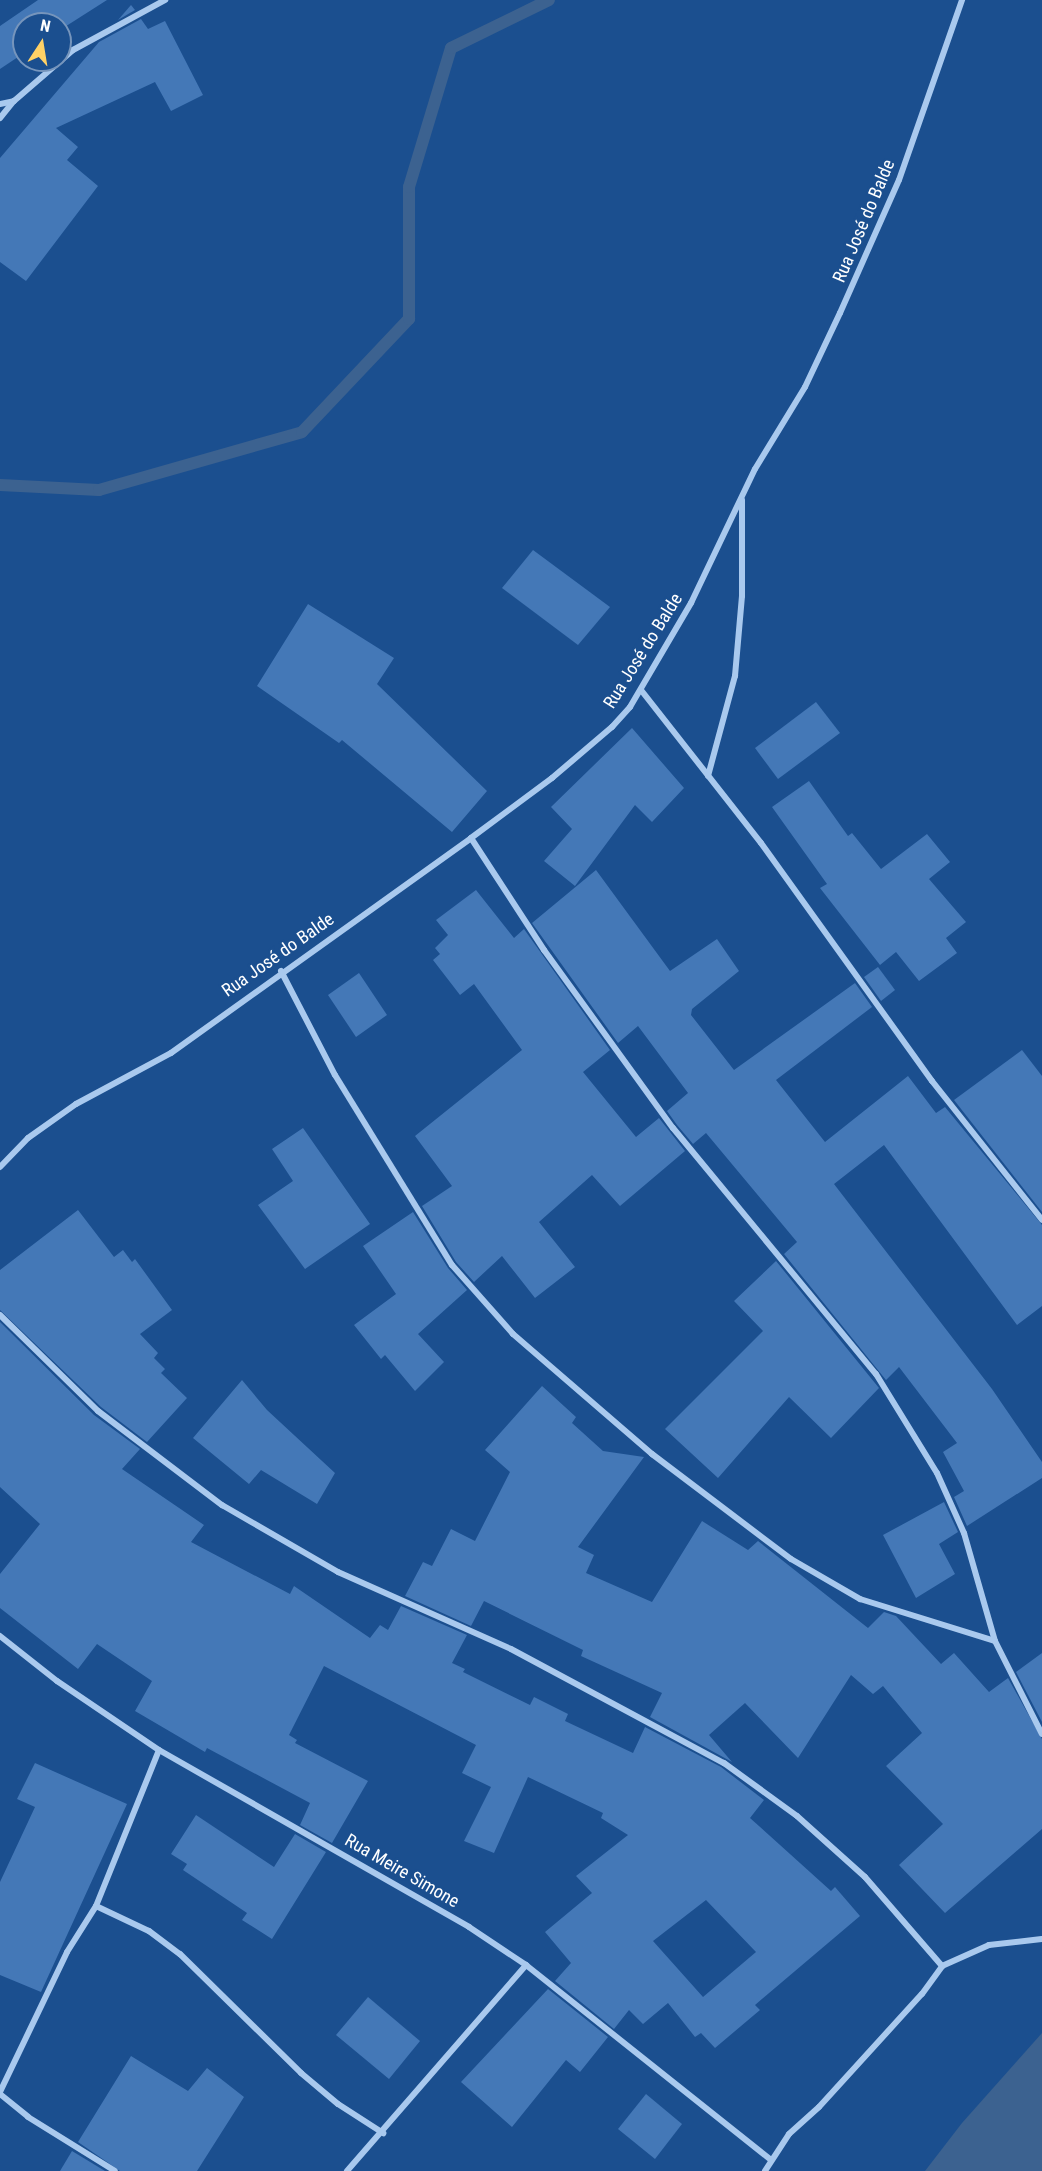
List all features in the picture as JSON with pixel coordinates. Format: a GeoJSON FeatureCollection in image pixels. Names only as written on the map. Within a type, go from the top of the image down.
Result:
{"type":"FeatureCollection","features":[{"type":"Feature","properties":{"kind":"street"},"geometry":{"type":"LineString","coordinates":[[0,118],[14,101],[73,50],[165,0]]}},
{"type":"Feature","properties":{"kind":"street","name":"Rua José do Balde"},"geometry":{"type":"LineString","coordinates":[[0,1167],[28,1138],[76,1104],[171,1053],[281,971],[471,837],[612,727],[641,690],[691,603],[742,496],[805,387],[895,190],[962,0]]}},
{"type":"Feature","properties":{"kind":"street"},"geometry":{"type":"LineString","coordinates":[[0,104],[14,101]]}},
{"type":"Feature","properties":{"kind":"street"},"geometry":{"type":"LineString","coordinates":[[708,776],[735,676],[742,596],[742,496]]}},
{"type":"Feature","properties":{"kind":"street"},"geometry":{"type":"LineString","coordinates":[[641,690],[708,776],[932,1081],[1042,1220]]}},
{"type":"Feature","properties":{"kind":"street"},"geometry":{"type":"LineString","coordinates":[[471,837],[544,950],[673,1128],[876,1374],[937,1473],[964,1533],[995,1641],[1042,1734]]}},
{"type":"Feature","properties":{"kind":"street"},"geometry":{"type":"LineString","coordinates":[[281,971],[336,1075],[452,1265],[513,1334],[652,1454],[791,1559],[860,1599],[995,1641]]}},
{"type":"Feature","properties":{"kind":"street"},"geometry":{"type":"LineString","coordinates":[[0,1315],[98,1411],[222,1505],[338,1572],[511,1649],[724,1763],[797,1816],[865,1877],[942,1966]]}},
{"type":"Feature","properties":{"kind":"street","name":"Rua Meire Simone"},"geometry":{"type":"LineString","coordinates":[[0,1636],[57,1681],[159,1750],[469,1927],[526,1965],[771,2160]]}},
{"type":"Feature","properties":{"kind":"street"},"geometry":{"type":"LineString","coordinates":[[115,2171],[28,2117],[0,2093],[67,1952],[96,1905],[159,1750]]}},
{"type":"Feature","properties":{"kind":"street"},"geometry":{"type":"LineString","coordinates":[[96,1905],[148,1932],[180,1954],[301,2073],[338,2104],[383,2133]]}},
{"type":"Feature","properties":{"kind":"street"},"geometry":{"type":"LineString","coordinates":[[765,2171],[789,2134],[922,1994],[942,1966],[989,1945],[1042,1939]]}},
{"type":"Feature","properties":{"kind":"street"},"geometry":{"type":"LineString","coordinates":[[347,2171],[383,2133],[526,1965]]}},
{"type":"Feature","properties":{"kind":"water"},"geometry":{"type":"Polygon","coordinates":[[[1042,2033],[1042,2171],[925,2171],[962,2123],[1042,2033]]]}},
{"type":"Feature","properties":{"kind":"building"},"geometry":{"type":"Polygon","coordinates":[[[38,0],[107,0],[72,22],[72,12],[20,12],[38,0]]]}},
{"type":"Feature","properties":{"kind":"building"},"geometry":{"type":"Polygon","coordinates":[[[131,5],[135,10],[118,20],[131,5]]]}},
{"type":"Feature","properties":{"kind":"building"},"geometry":{"type":"Polygon","coordinates":[[[12,18],[12,61],[0,69],[0,26],[12,18]]]}},
{"type":"Feature","properties":{"kind":"building"},"geometry":{"type":"Polygon","coordinates":[[[141,19],[148,29],[165,21],[203,95],[171,111],[155,82],[56,128],[78,147],[67,160],[98,186],[26,281],[0,262],[0,158],[99,42],[141,19]]]}},
{"type":"Feature","properties":{"kind":"building"},"geometry":{"type":"Polygon","coordinates":[[[533,550],[610,607],[578,645],[502,588],[533,550]]]}},
{"type":"Feature","properties":{"kind":"building"},"geometry":{"type":"Polygon","coordinates":[[[308,604],[394,658],[377,684],[487,791],[452,832],[342,740],[339,743],[257,686],[308,604]]]}},
{"type":"Feature","properties":{"kind":"building"},"geometry":{"type":"Polygon","coordinates":[[[816,702],[840,733],[778,779],[755,748],[816,702]]]}},
{"type":"Feature","properties":{"kind":"building"},"geometry":{"type":"Polygon","coordinates":[[[632,728],[684,788],[652,822],[635,805],[575,886],[544,861],[572,829],[551,807],[632,728]]]}},
{"type":"Feature","properties":{"kind":"building"},"geometry":{"type":"Polygon","coordinates":[[[809,781],[848,836],[852,833],[881,869],[927,834],[950,862],[929,879],[966,922],[946,938],[957,953],[919,981],[896,952],[880,965],[820,888],[827,884],[772,807],[809,781]]]}},
{"type":"Feature","properties":{"kind":"building"},"geometry":{"type":"Polygon","coordinates":[[[596,870],[670,971],[717,939],[739,971],[692,1009],[691,1015],[734,1070],[855,983],[872,1007],[776,1080],[825,1142],[908,1076],[936,1113],[945,1107],[1042,1225],[1042,1306],[1017,1325],[884,1145],[834,1184],[992,1389],[1042,1462],[1042,1478],[967,1526],[954,1497],[964,1491],[943,1452],[957,1443],[899,1367],[886,1380],[784,1254],[797,1242],[706,1133],[693,1144],[677,1125],[667,1111],[688,1093],[638,1026],[618,1043],[532,923],[596,870]]]}},
{"type":"Feature","properties":{"kind":"building"},"geometry":{"type":"Polygon","coordinates":[[[476,890],[514,938],[524,929],[610,1050],[583,1072],[636,1137],[659,1118],[685,1151],[620,1206],[592,1175],[539,1222],[575,1267],[535,1298],[502,1256],[474,1282],[456,1262],[422,1206],[452,1186],[415,1136],[522,1050],[474,984],[460,995],[433,960],[440,954],[435,948],[448,935],[436,920],[476,890]]]}},
{"type":"Feature","properties":{"kind":"building"},"geometry":{"type":"Polygon","coordinates":[[[878,967],[895,990],[881,1001],[864,977],[878,967]]]}},
{"type":"Feature","properties":{"kind":"building"},"geometry":{"type":"Polygon","coordinates":[[[359,973],[387,1015],[356,1037],[328,995],[359,973]]]}},
{"type":"Feature","properties":{"kind":"building"},"geometry":{"type":"Polygon","coordinates":[[[1022,1050],[1042,1076],[1042,1212],[954,1100],[1022,1050]]]}},
{"type":"Feature","properties":{"kind":"building"},"geometry":{"type":"Polygon","coordinates":[[[303,1128],[370,1224],[305,1269],[258,1205],[293,1181],[272,1149],[303,1128]]]}},
{"type":"Feature","properties":{"kind":"building"},"geometry":{"type":"Polygon","coordinates":[[[78,1210],[114,1257],[123,1250],[132,1262],[135,1259],[172,1310],[140,1334],[158,1353],[154,1358],[165,1369],[161,1373],[187,1398],[147,1442],[101,1407],[0,1310],[0,1270],[78,1210]]]}},
{"type":"Feature","properties":{"kind":"building"},"geometry":{"type":"Polygon","coordinates":[[[413,1212],[448,1268],[467,1290],[418,1334],[444,1362],[415,1391],[385,1355],[381,1359],[354,1325],[396,1294],[363,1246],[413,1212]]]}},
{"type":"Feature","properties":{"kind":"building"},"geometry":{"type":"Polygon","coordinates":[[[776,1261],[879,1388],[831,1438],[789,1397],[718,1478],[665,1429],[763,1331],[734,1301],[776,1261]]]}},
{"type":"Feature","properties":{"kind":"building"},"geometry":{"type":"Polygon","coordinates":[[[0,1322],[94,1415],[140,1449],[122,1469],[204,1525],[191,1542],[290,1594],[294,1586],[370,1638],[380,1625],[388,1630],[401,1606],[467,1635],[452,1663],[465,1669],[463,1672],[530,1705],[534,1697],[568,1714],[565,1721],[633,1753],[645,1727],[721,1767],[764,1800],[750,1818],[831,1891],[835,1887],[860,1916],[755,2005],[760,2010],[715,2048],[701,2033],[695,2037],[668,2003],[643,2024],[629,2010],[614,2029],[555,1981],[571,1963],[545,1932],[592,1893],[576,1876],[628,1835],[601,1818],[603,1813],[528,1777],[494,1853],[464,1841],[491,1787],[462,1773],[476,1745],[324,1666],[289,1735],[297,1740],[295,1743],[368,1781],[332,1843],[300,1825],[310,1803],[207,1748],[205,1752],[135,1711],[152,1681],[97,1644],[78,1669],[0,1608],[0,1574],[40,1524],[0,1487],[0,1322]],[[706,1900],[653,1941],[703,1997],[756,1952],[706,1900]]]}},
{"type":"Feature","properties":{"kind":"building"},"geometry":{"type":"Polygon","coordinates":[[[242,1380],[267,1410],[335,1473],[317,1504],[261,1470],[249,1484],[193,1438],[242,1380]]]}},
{"type":"Feature","properties":{"kind":"building"},"geometry":{"type":"Polygon","coordinates":[[[542,1386],[576,1417],[572,1423],[603,1451],[644,1457],[578,1547],[594,1555],[586,1573],[652,1602],[702,1521],[748,1550],[758,1541],[868,1628],[884,1612],[896,1616],[941,1664],[954,1653],[989,1692],[1008,1678],[1042,1739],[1042,1829],[945,1913],[899,1865],[943,1824],[886,1766],[922,1733],[883,1686],[873,1694],[851,1675],[798,1758],[745,1703],[709,1735],[732,1762],[650,1717],[662,1693],[581,1656],[583,1650],[484,1601],[471,1626],[405,1596],[423,1562],[432,1566],[451,1529],[475,1541],[510,1472],[485,1450],[542,1386]]]}},
{"type":"Feature","properties":{"kind":"building"},"geometry":{"type":"Polygon","coordinates":[[[944,1502],[958,1532],[939,1544],[955,1574],[916,1598],[883,1535],[944,1502]]]}},
{"type":"Feature","properties":{"kind":"building"},"geometry":{"type":"Polygon","coordinates":[[[1042,1653],[1042,1722],[1016,1672],[1042,1653]]]}},
{"type":"Feature","properties":{"kind":"building"},"geometry":{"type":"Polygon","coordinates":[[[35,1763],[127,1804],[41,1992],[0,1975],[0,1882],[35,1807],[17,1799],[35,1763]]]}},
{"type":"Feature","properties":{"kind":"building"},"geometry":{"type":"Polygon","coordinates":[[[196,1815],[274,1867],[295,1834],[326,1852],[272,1939],[242,1920],[247,1913],[183,1870],[187,1864],[171,1854],[196,1815]]]}},
{"type":"Feature","properties":{"kind":"building"},"geometry":{"type":"Polygon","coordinates":[[[548,1989],[608,2037],[580,2072],[566,2060],[512,2127],[461,2082],[548,1989]]]}},
{"type":"Feature","properties":{"kind":"building"},"geometry":{"type":"Polygon","coordinates":[[[368,1997],[420,2041],[389,2079],[336,2035],[368,1997]]]}},
{"type":"Feature","properties":{"kind":"building"},"geometry":{"type":"Polygon","coordinates":[[[131,2056],[188,2091],[207,2068],[244,2097],[197,2171],[120,2171],[78,2142],[131,2056]]]}},
{"type":"Feature","properties":{"kind":"building"},"geometry":{"type":"Polygon","coordinates":[[[646,2094],[682,2124],[655,2159],[618,2129],[646,2094]]]}},
{"type":"Feature","properties":{"kind":"building"},"geometry":{"type":"Polygon","coordinates":[[[72,2151],[105,2171],[60,2171],[72,2151]]]}},
{"type":"Feature","properties":{"kind":"waterway"},"geometry":{"type":"LineString","coordinates":[[0,485],[99,490],[302,432],[409,319],[409,187],[451,48],[549,0]]}}]}
